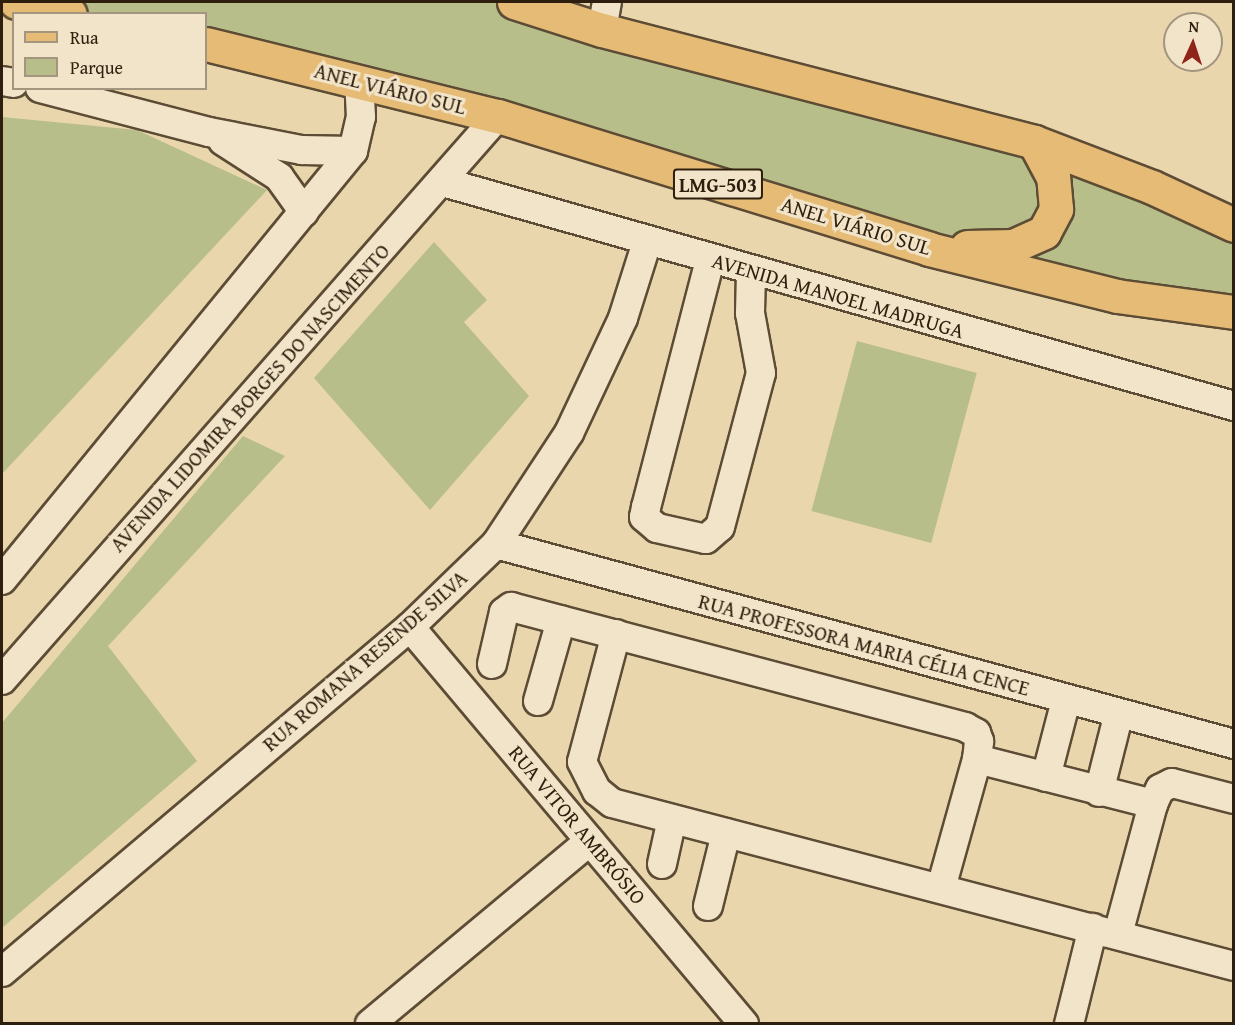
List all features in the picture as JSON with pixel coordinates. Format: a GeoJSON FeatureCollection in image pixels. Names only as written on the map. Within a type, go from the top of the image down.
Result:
{"type":"FeatureCollection","features":[{"type":"Feature","properties":{"kind":"main road"},"geometry":{"type":"LineString","coordinates":[[16,2],[61,12]]}},
{"type":"Feature","properties":{"kind":"main road"},"geometry":{"type":"LineString","coordinates":[[514,2],[604,16],[1034,142],[1152,187],[1233,225]]}},
{"type":"Feature","properties":{"kind":"main road","name":"ANEL VIÁRIO SUL"},"geometry":{"type":"LineString","coordinates":[[207,44],[498,116],[929,249],[1117,296],[1233,312]]}},
{"type":"Feature","properties":{"kind":"main road"},"geometry":{"type":"LineString","coordinates":[[929,249],[1013,246],[1044,232],[1056,209],[1053,177],[1034,142]]}},
{"type":"Feature","properties":{"kind":"street"},"geometry":{"type":"LineString","coordinates":[[2,580],[352,152],[361,117],[359,81]]}},
{"type":"Feature","properties":{"kind":"street"},"geometry":{"type":"LineString","coordinates":[[48,90],[209,132],[302,150],[352,152]]}},
{"type":"Feature","properties":{"kind":"street","name":"AVENIDA LIDOMIRA BORGES DO NASCIMENTO"},"geometry":{"type":"LineString","coordinates":[[2,680],[443,182],[498,116]]}},
{"type":"Feature","properties":{"kind":"street"},"geometry":{"type":"LineString","coordinates":[[209,132],[279,177],[304,212]]}},
{"type":"Feature","properties":{"kind":"street","name":"AVENIDA MANOEL MADRUGA"},"geometry":{"type":"LineString","coordinates":[[443,182],[710,260],[1233,406]]}},
{"type":"Feature","properties":{"kind":"street","name":"RUA ROMANA RESENDE SILVA"},"geometry":{"type":"LineString","coordinates":[[2,972],[410,627],[496,544],[569,433],[623,318],[647,242]]}},
{"type":"Feature","properties":{"kind":"street"},"geometry":{"type":"LineString","coordinates":[[710,260],[644,517],[657,528],[706,538],[720,527],[761,373],[750,313],[751,271]]}},
{"type":"Feature","properties":{"kind":"street","name":"RUA PROFESSORA MARIA CÉLIA CENCE"},"geometry":{"type":"LineString","coordinates":[[496,544],[1233,744]]}},
{"type":"Feature","properties":{"kind":"street"},"geometry":{"type":"LineString","coordinates":[[492,664],[506,608],[616,634],[965,727],[976,733],[979,741],[977,759],[941,888]]}},
{"type":"Feature","properties":{"kind":"street"},"geometry":{"type":"LineString","coordinates":[[538,701],[561,620]]}},
{"type":"Feature","properties":{"kind":"street","name":"RUA VITOR AMBRÓSIO"},"geometry":{"type":"LineString","coordinates":[[410,627],[744,1023]]}},
{"type":"Feature","properties":{"kind":"street"},"geometry":{"type":"LineString","coordinates":[[616,634],[582,762],[597,791],[612,803],[1233,966]]}},
{"type":"Feature","properties":{"kind":"street"},"geometry":{"type":"LineString","coordinates":[[1046,777],[1066,700]]}},
{"type":"Feature","properties":{"kind":"street"},"geometry":{"type":"LineString","coordinates":[[1099,792],[1119,713]]}},
{"type":"Feature","properties":{"kind":"street"},"geometry":{"type":"LineString","coordinates":[[977,759],[1153,804]]}},
{"type":"Feature","properties":{"kind":"street"},"geometry":{"type":"LineString","coordinates":[[1069,1023],[1160,789],[1172,783],[1233,799]]}},
{"type":"Feature","properties":{"kind":"street"},"geometry":{"type":"LineString","coordinates":[[662,864],[672,819]]}},
{"type":"Feature","properties":{"kind":"street"},"geometry":{"type":"LineString","coordinates":[[708,906],[726,832]]}},
{"type":"Feature","properties":{"kind":"street"},"geometry":{"type":"LineString","coordinates":[[370,1023],[590,841]]}},
{"type":"Feature","properties":{"kind":"green space"},"geometry":{"type":"Polygon","coordinates":[[[16,2],[514,2],[1034,142],[1233,225],[1233,313],[207,44],[207,12],[65,12],[16,2]]]}},
{"type":"Feature","properties":{"kind":"green space"},"geometry":{"type":"Polygon","coordinates":[[[2,117],[137,130],[267,190],[2,474],[2,117]]]}},
{"type":"Feature","properties":{"kind":"green space"},"geometry":{"type":"Polygon","coordinates":[[[434,242],[487,300],[464,322],[529,396],[430,510],[314,378],[434,242]]]}},
{"type":"Feature","properties":{"kind":"green space"},"geometry":{"type":"Polygon","coordinates":[[[857,341],[977,373],[931,543],[811,511],[857,341]]]}},
{"type":"Feature","properties":{"kind":"green space"},"geometry":{"type":"Polygon","coordinates":[[[243,436],[285,456],[108,646],[197,761],[2,928],[2,723],[243,436]]]}}]}
